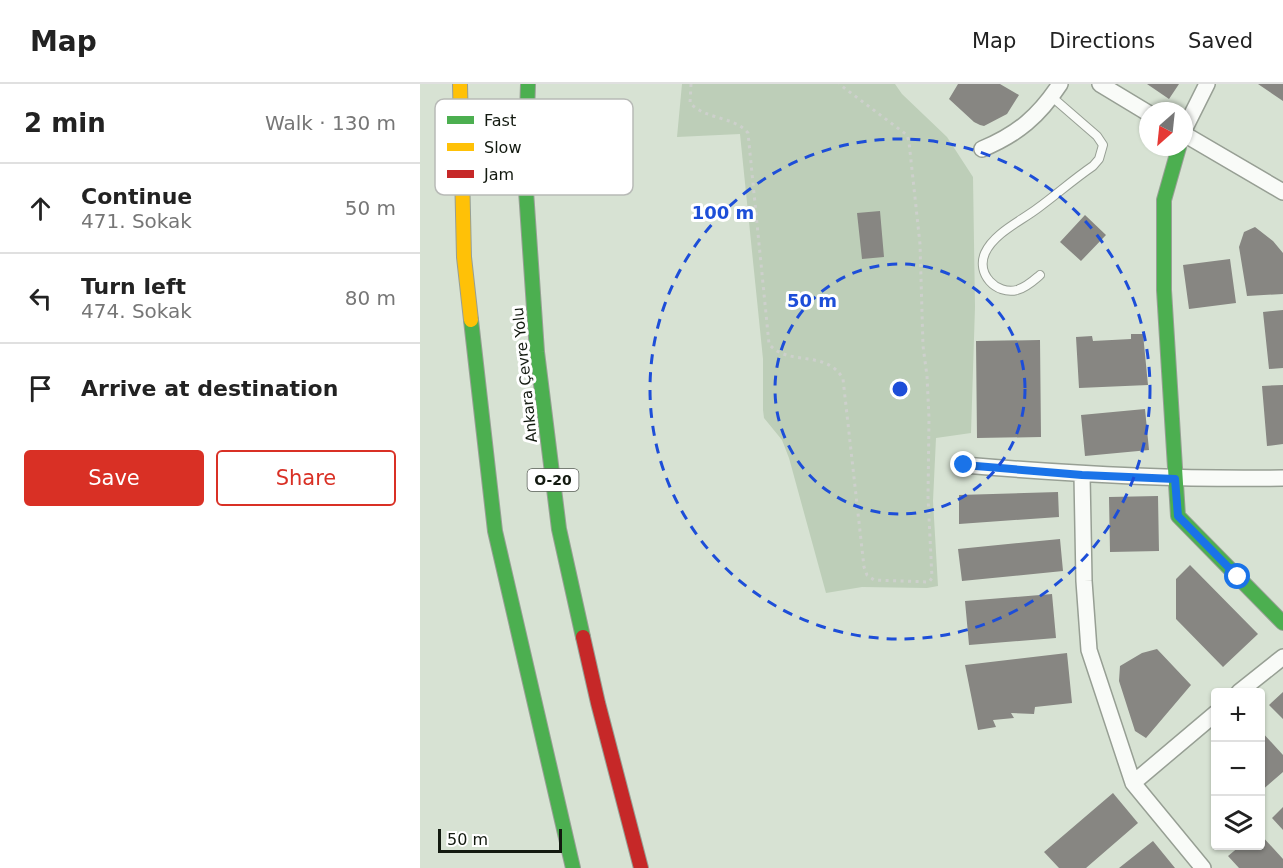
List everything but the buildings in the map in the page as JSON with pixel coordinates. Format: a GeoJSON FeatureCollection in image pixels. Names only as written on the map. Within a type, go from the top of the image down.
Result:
{"type":"FeatureCollection","features":[{"type":"Feature","properties":{"kind":"main road"},"geometry":{"type":"LineString","coordinates":[[460,84],[460,99]]}},
{"type":"Feature","properties":{"kind":"main road","name":"Ankara Çevre Yolu"},"geometry":{"type":"LineString","coordinates":[[528,84],[528,99]]}},
{"type":"Feature","properties":{"kind":"main road"},"geometry":{"type":"LineString","coordinates":[[1176,156],[1164,200],[1164,290],[1178,516],[1283,623]]}},
{"type":"Feature","properties":{"kind":"main road"},"geometry":{"type":"LineString","coordinates":[[463,195],[464,257],[495,531],[573,868]]}},
{"type":"Feature","properties":{"kind":"main road","name":"Ankara Çevre Yolu"},"geometry":{"type":"LineString","coordinates":[[526,195],[536,328],[559,529],[598,703],[641,868]]}},
{"type":"Feature","properties":{"kind":"street"},"geometry":{"type":"LineString","coordinates":[[1100,84],[1139,108]]}},
{"type":"Feature","properties":{"kind":"street"},"geometry":{"type":"LineString","coordinates":[[1193,113],[1207,84]]}},
{"type":"Feature","properties":{"kind":"street"},"geometry":{"type":"LineString","coordinates":[[982,149],[1004,140],[1021,129],[1036,116],[1056,90]]}},
{"type":"Feature","properties":{"kind":"street"},"geometry":{"type":"LineString","coordinates":[[1193,137],[1283,192]]}},
{"type":"Feature","properties":{"kind":"street"},"geometry":{"type":"LineString","coordinates":[[964,465],[1082,475],[1175,479],[1283,478]]}},
{"type":"Feature","properties":{"kind":"street"},"geometry":{"type":"LineString","coordinates":[[1082,475],[1083,581],[1089,650],[1133,783],[1203,868]]}},
{"type":"Feature","properties":{"kind":"street"},"geometry":{"type":"LineString","coordinates":[[1245,688],[1283,657]]}},
{"type":"Feature","properties":{"kind":"street"},"geometry":{"type":"LineString","coordinates":[[1133,783],[1211,716]]}},
{"type":"Feature","properties":{"kind":"lane"},"geometry":{"type":"LineString","coordinates":[[1040,275],[1026,287],[1010,291],[1002,290],[988,281],[982,269],[985,254],[998,236],[1094,166],[1102,152],[1103,145],[1097,136],[1056,90]]}},
{"type":"Feature","properties":{"kind":"path"},"geometry":{"type":"LineString","coordinates":[[691,84],[690,103],[695,108],[715,118],[738,125],[748,133],[769,344],[781,353],[821,361],[838,370],[843,379],[864,567],[867,575],[874,580],[929,582],[932,578],[928,497],[929,408],[923,346],[920,244],[909,142],[907,135],[839,84]]}},
{"type":"Feature","properties":{"kind":"green space"},"geometry":{"type":"Polygon","coordinates":[[[682,84],[895,84],[902,94],[947,137],[973,177],[975,307],[971,433],[936,438],[933,501],[938,586],[927,588],[862,587],[826,593],[789,458],[782,440],[764,418],[763,359],[740,134],[677,137],[682,84]]]}},
{"type":"Feature","properties":{"kind":"traffic: fast"},"geometry":{"type":"LineString","coordinates":[[528,84],[528,99]]}},
{"type":"Feature","properties":{"kind":"traffic: fast"},"geometry":{"type":"LineString","coordinates":[[1176,156],[1164,200],[1164,290],[1178,516],[1283,623]]}},
{"type":"Feature","properties":{"kind":"traffic: fast"},"geometry":{"type":"LineString","coordinates":[[526,195],[537,352],[559,529],[583,637]]}},
{"type":"Feature","properties":{"kind":"traffic: fast"},"geometry":{"type":"LineString","coordinates":[[471,320],[495,531],[573,868]]}},
{"type":"Feature","properties":{"kind":"traffic: slow"},"geometry":{"type":"LineString","coordinates":[[460,84],[460,99]]}},
{"type":"Feature","properties":{"kind":"traffic: slow"},"geometry":{"type":"LineString","coordinates":[[463,195],[464,257],[471,320]]}},
{"type":"Feature","properties":{"kind":"traffic: jam"},"geometry":{"type":"LineString","coordinates":[[583,637],[641,868]]}},
{"type":"Feature","properties":{"kind":"route"},"geometry":{"type":"LineString","coordinates":[[964,465],[1082,475],[1175,479],[1178,516],[1238,577]]}}]}
